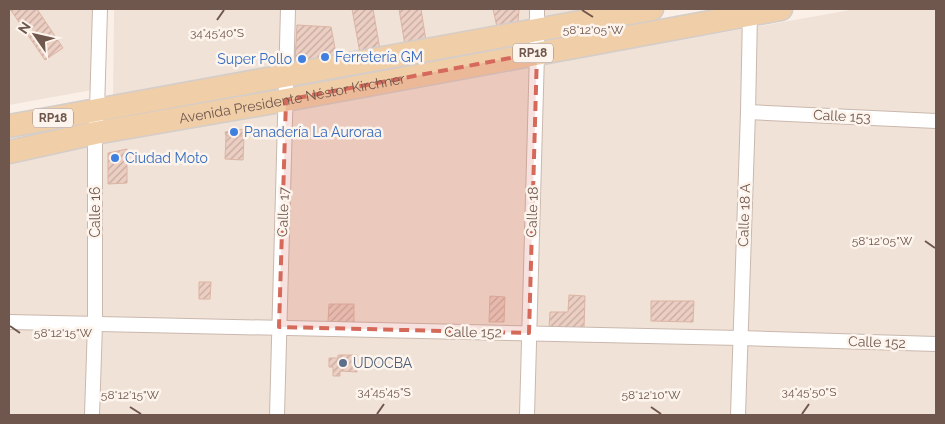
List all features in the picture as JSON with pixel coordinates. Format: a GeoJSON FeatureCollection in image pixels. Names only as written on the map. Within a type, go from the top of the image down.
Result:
{"type":"FeatureCollection","features":[{"type":"Feature","properties":{"kind":"main road","name":"Avenida Presidente Néstor Kirchner"},"geometry":{"type":"LineString","coordinates":[[9,126],[286,75],[536,20],[652,9]]}},
{"type":"Feature","properties":{"kind":"main road","name":"Avenida Presidente Néstor Kirchner"},"geometry":{"type":"LineString","coordinates":[[9,152],[95,133],[286,100],[781,9]]}},
{"type":"Feature","properties":{"kind":"street","name":"Calle 16"},"geometry":{"type":"LineString","coordinates":[[92,415],[95,324],[95,133],[100,9]]}},
{"type":"Feature","properties":{"kind":"street","name":"Calle 17"},"geometry":{"type":"LineString","coordinates":[[277,415],[288,9]]}},
{"type":"Feature","properties":{"kind":"street","name":"Calle 18 A"},"geometry":{"type":"LineString","coordinates":[[738,415],[750,14]]}},
{"type":"Feature","properties":{"kind":"street","name":"Calle 18"},"geometry":{"type":"LineString","coordinates":[[526,415],[537,53],[536,20]]}},
{"type":"Feature","properties":{"kind":"street","name":"Calle 153"},"geometry":{"type":"LineString","coordinates":[[748,112],[936,121]]}},
{"type":"Feature","properties":{"kind":"street","name":"Calle 152"},"geometry":{"type":"LineString","coordinates":[[9,322],[936,344]]}},
{"type":"Feature","properties":{"kind":"highlighted area"},"geometry":{"type":"Polygon","coordinates":[[[537,53],[529,333],[279,327],[286,100],[537,53]]]}},
{"type":"Feature","properties":{"kind":"shaded area"},"geometry":{"type":"Polygon","coordinates":[[[9,9],[93,9],[92,90],[9,105],[9,9]]]}},
{"type":"Feature","properties":{"kind":"shaded area"},"geometry":{"type":"Polygon","coordinates":[[[114,9],[607,9],[113,101],[114,9]]]}},
{"type":"Feature","properties":{"kind":"shaded area"},"geometry":{"type":"Polygon","coordinates":[[[856,9],[936,9],[936,415],[9,415],[9,159],[856,9]]]}},
{"type":"Feature","properties":{"kind":"building"},"geometry":{"type":"Polygon","coordinates":[[[10,9],[37,9],[63,48],[45,60],[10,9]]]}},
{"type":"Feature","properties":{"kind":"building"},"geometry":{"type":"Polygon","coordinates":[[[352,9],[373,9],[380,50],[360,53],[352,9]]]}},
{"type":"Feature","properties":{"kind":"building"},"geometry":{"type":"Polygon","coordinates":[[[399,9],[421,9],[426,41],[405,45],[399,9]]]}},
{"type":"Feature","properties":{"kind":"building"},"geometry":{"type":"Polygon","coordinates":[[[493,9],[519,9],[518,22],[497,27],[493,9]]]}},
{"type":"Feature","properties":{"kind":"building"},"geometry":{"type":"Polygon","coordinates":[[[297,25],[331,27],[337,59],[302,65],[295,61],[297,25]]]}},
{"type":"Feature","properties":{"kind":"building"},"geometry":{"type":"Polygon","coordinates":[[[244,129],[244,136],[226,136],[225,132],[244,129]]]}},
{"type":"Feature","properties":{"kind":"building"},"geometry":{"type":"Polygon","coordinates":[[[226,136],[244,136],[243,160],[225,159],[226,136]]]}},
{"type":"Feature","properties":{"kind":"building"},"geometry":{"type":"Polygon","coordinates":[[[127,149],[127,183],[108,184],[108,153],[127,149]]]}},
{"type":"Feature","properties":{"kind":"building"},"geometry":{"type":"Polygon","coordinates":[[[199,282],[211,282],[210,299],[199,299],[199,282]]]}},
{"type":"Feature","properties":{"kind":"building"},"geometry":{"type":"Polygon","coordinates":[[[569,295],[585,296],[584,329],[549,328],[550,312],[568,312],[569,295]]]}},
{"type":"Feature","properties":{"kind":"building"},"geometry":{"type":"Polygon","coordinates":[[[490,296],[505,297],[504,322],[489,322],[490,296]]]}},
{"type":"Feature","properties":{"kind":"building"},"geometry":{"type":"Polygon","coordinates":[[[651,301],[694,301],[693,322],[651,321],[651,301]]]}},
{"type":"Feature","properties":{"kind":"building"},"geometry":{"type":"Polygon","coordinates":[[[329,304],[354,304],[354,323],[328,322],[329,304]]]}},
{"type":"Feature","properties":{"kind":"building","name":"UDOCBA"},"geometry":{"type":"Polygon","coordinates":[[[338,355],[357,355],[357,372],[340,371],[340,376],[333,376],[333,367],[329,367],[329,358],[338,358],[338,355]]]}},
{"type":"Feature","properties":{"kind":"place","name":"Ferretería GM"},"geometry":{"type":"Point","coordinates":[325,57]}},
{"type":"Feature","properties":{"kind":"place","name":"Super Pollo"},"geometry":{"type":"Point","coordinates":[302,59]}},
{"type":"Feature","properties":{"kind":"place","name":"Panadería La Auroraa"},"geometry":{"type":"Point","coordinates":[234,132]}},
{"type":"Feature","properties":{"kind":"place","name":"Ciudad Moto"},"geometry":{"type":"Point","coordinates":[115,158]}},
{"type":"Feature","properties":{"kind":"place","name":"UDOCBA"},"geometry":{"type":"Point","coordinates":[343,363]}}]}
